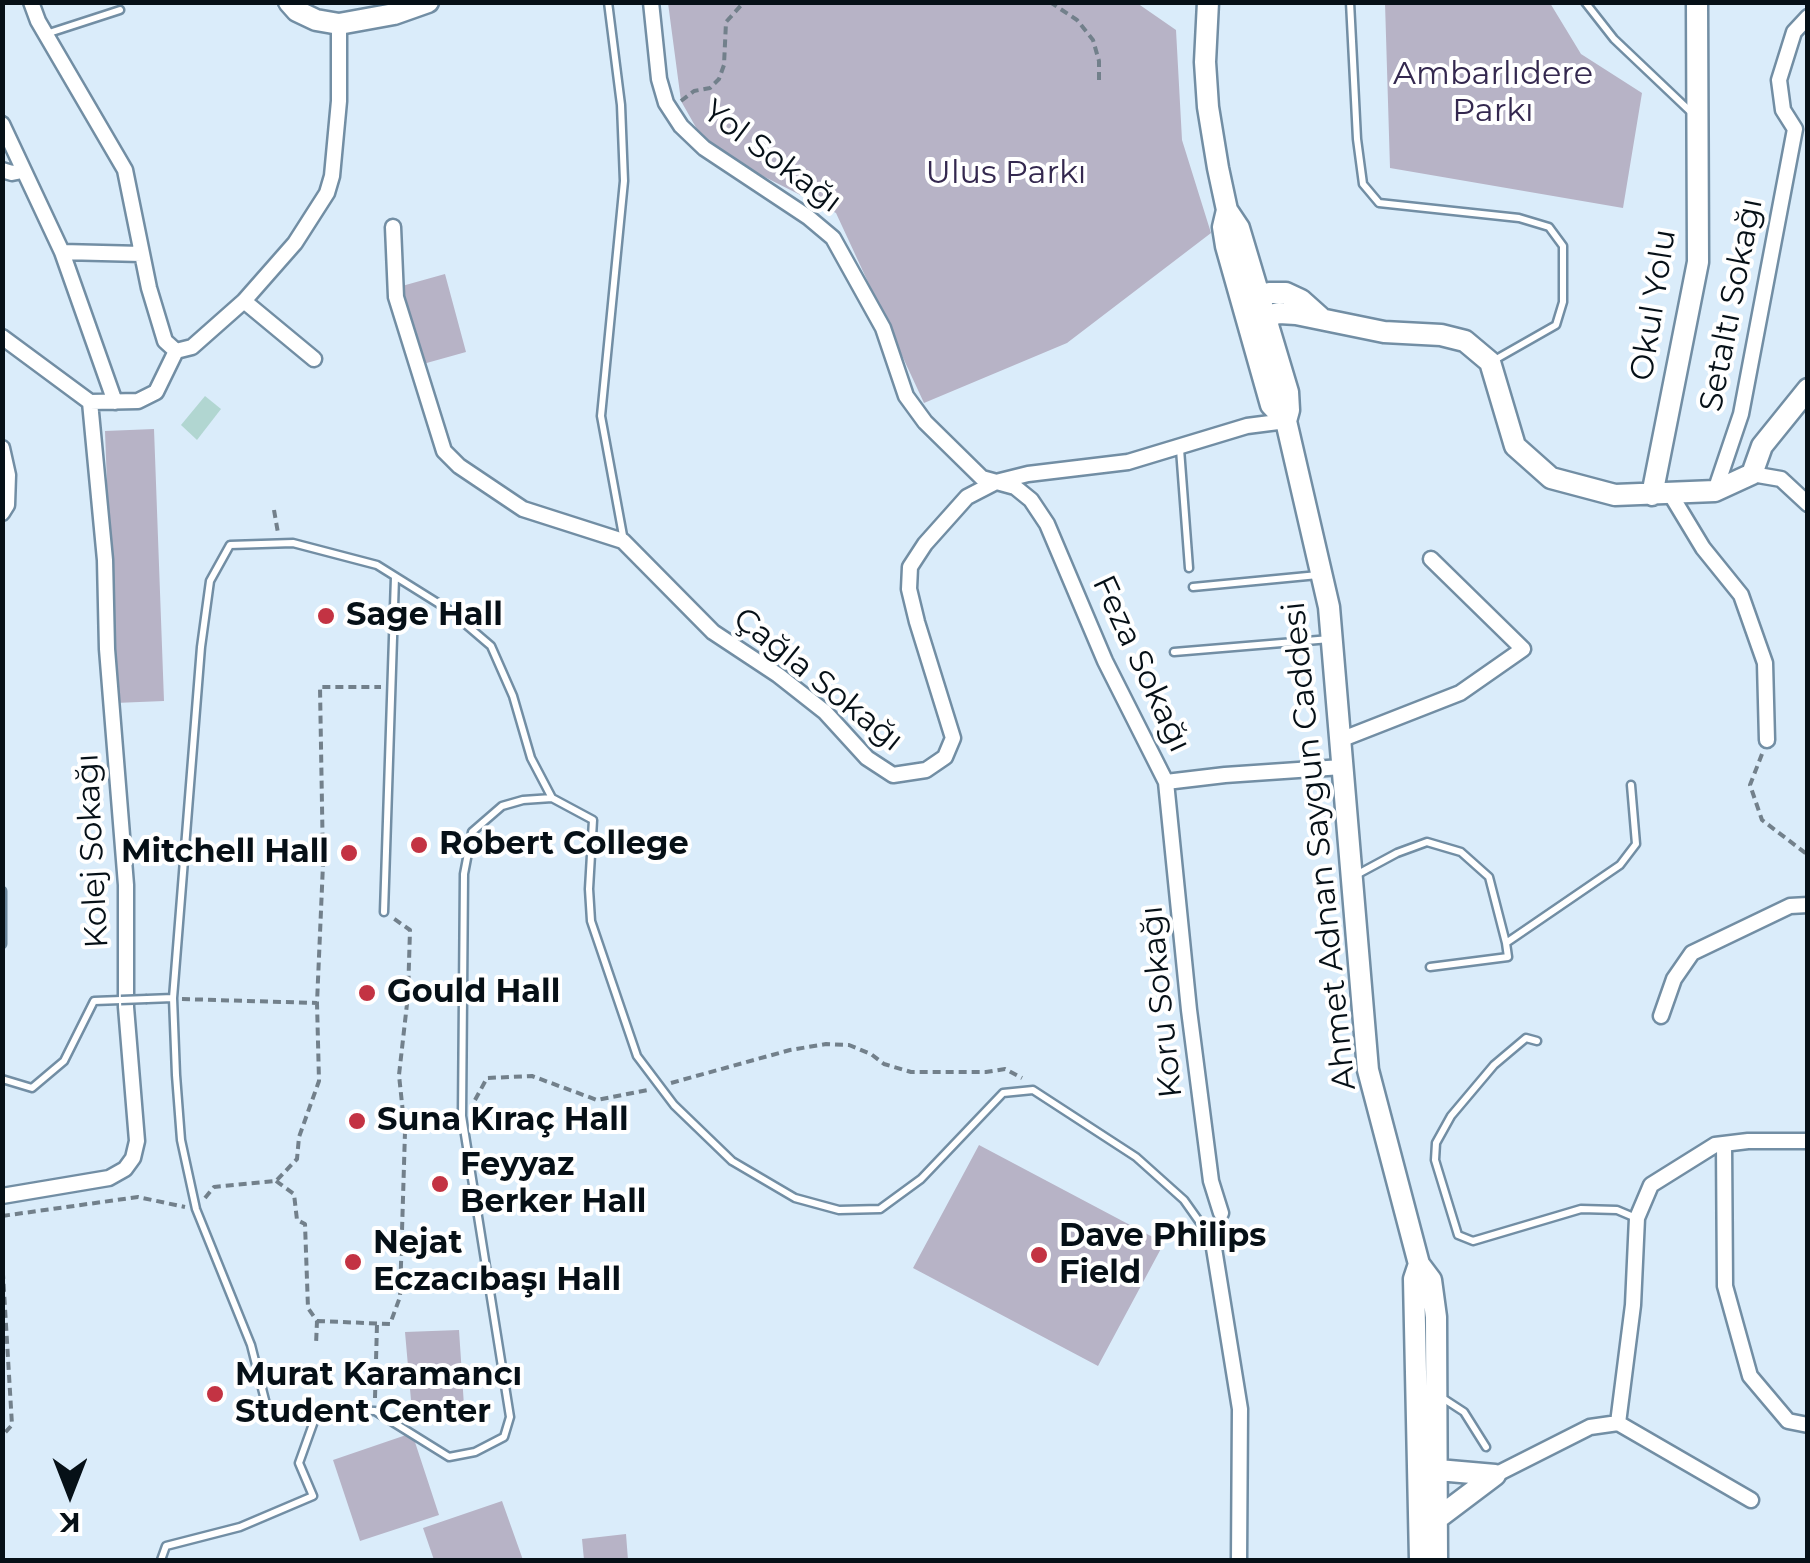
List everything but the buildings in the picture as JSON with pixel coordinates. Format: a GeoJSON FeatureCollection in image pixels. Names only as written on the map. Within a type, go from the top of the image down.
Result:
{"type":"FeatureCollection","features":[{"type":"Feature","properties":{"kind":"main road"},"geometry":{"type":"LineString","coordinates":[[289,2],[297,11],[316,20],[338,24],[374,9],[428,2]]}},
{"type":"Feature","properties":{"kind":"main road","name":"Ahmet Adnan Saygun Caddesi"},"geometry":{"type":"LineString","coordinates":[[1208,2],[1208,107],[1227,210],[1238,228],[1248,264],[1271,405],[1286,421],[1329,607],[1368,1070],[1419,1264],[1431,1280],[1436,1317],[1437,1560]]}},
{"type":"Feature","properties":{"kind":"main road","name":"Okul Yolu"},"geometry":{"type":"LineString","coordinates":[[1662,494],[1698,262],[1701,6]]}},
{"type":"Feature","properties":{"kind":"main road","name":"Ahmet Adnan Saygun Caddesi"},"geometry":{"type":"LineString","coordinates":[[1227,210],[1223,227],[1226,246],[1253,309]]}},
{"type":"Feature","properties":{"kind":"main road"},"geometry":{"type":"LineString","coordinates":[[1248,264],[1279,282],[1320,317]]}},
{"type":"Feature","properties":{"kind":"main road"},"geometry":{"type":"LineString","coordinates":[[1253,309],[1293,295]]}},
{"type":"Feature","properties":{"kind":"main road"},"geometry":{"type":"LineString","coordinates":[[1253,309],[1320,317],[1384,332],[1441,334],[1464,341],[1490,362],[1515,446],[1551,478],[1615,494],[1714,491],[1752,474],[1762,446],[1808,389]]}},
{"type":"Feature","properties":{"kind":"main road","name":"Ahmet Adnan Saygun Caddesi"},"geometry":{"type":"LineString","coordinates":[[1419,1264],[1414,1279],[1420,1560]]}},
{"type":"Feature","properties":{"kind":"main road"},"geometry":{"type":"LineString","coordinates":[[1438,1470],[1495,1475],[1438,1518],[1419,1494],[1438,1470]]}},
{"type":"Feature","properties":{"kind":"street"},"geometry":{"type":"LineString","coordinates":[[31,2],[125,170],[165,341],[176,352]]}},
{"type":"Feature","properties":{"kind":"street","name":"Yol Sokağı"},"geometry":{"type":"LineString","coordinates":[[651,2],[659,79],[666,104],[681,126],[704,148],[786,201],[834,238],[882,328],[906,396],[956,454],[982,478],[996,482]]}},
{"type":"Feature","properties":{"kind":"street","name":"Setaltı Sokağı"},"geometry":{"type":"LineString","coordinates":[[1714,491],[1741,414],[1795,129],[1783,110],[1780,80],[1794,32],[1808,18]]}},
{"type":"Feature","properties":{"kind":"street"},"geometry":{"type":"LineString","coordinates":[[2,338],[90,402],[138,401],[156,392],[176,352],[192,347],[244,301],[295,243],[327,193],[339,101],[338,24]]}},
{"type":"Feature","properties":{"kind":"street"},"geometry":{"type":"LineString","coordinates":[[2,124],[62,252],[116,402]]}},
{"type":"Feature","properties":{"kind":"street"},"geometry":{"type":"LineString","coordinates":[[2,170],[22,171]]}},
{"type":"Feature","properties":{"kind":"street","name":"Çağla Sokağı"},"geometry":{"type":"LineString","coordinates":[[394,228],[396,297],[444,451],[459,466],[523,509],[624,542],[713,632],[825,712],[867,758],[893,776],[926,770],[946,757],[953,738],[913,606],[910,567],[925,544],[967,498],[996,482],[1028,474],[1128,462],[1247,426],[1286,421]]}},
{"type":"Feature","properties":{"kind":"street"},"geometry":{"type":"LineString","coordinates":[[62,252],[142,254]]}},
{"type":"Feature","properties":{"kind":"street"},"geometry":{"type":"LineString","coordinates":[[244,301],[314,359]]}},
{"type":"Feature","properties":{"kind":"street","name":"Kolej Sokağı"},"geometry":{"type":"LineString","coordinates":[[2,1196],[109,1178],[133,1158],[137,1141],[126,1007],[126,885],[107,648],[105,560],[90,402]]}},
{"type":"Feature","properties":{"kind":"street"},"geometry":{"type":"LineString","coordinates":[[2,448],[8,475],[7,505],[2,513]]}},
{"type":"Feature","properties":{"kind":"street"},"geometry":{"type":"LineString","coordinates":[[1752,474],[1781,480],[1808,504]]}},
{"type":"Feature","properties":{"kind":"street","name":"Feza Sokağı"},"geometry":{"type":"LineString","coordinates":[[996,482],[1015,487],[1031,500],[1048,524],[1105,661],[1166,782],[1224,774],[1342,767]]}},
{"type":"Feature","properties":{"kind":"street"},"geometry":{"type":"LineString","coordinates":[[1662,494],[1741,595],[1764,663],[1767,740]]}},
{"type":"Feature","properties":{"kind":"street"},"geometry":{"type":"LineString","coordinates":[[1340,740],[1460,693],[1523,650],[1431,560]]}},
{"type":"Feature","properties":{"kind":"street","name":"Koru Sokağı"},"geometry":{"type":"LineString","coordinates":[[1166,782],[1208,1162],[1221,1213]]}},
{"type":"Feature","properties":{"kind":"street"},"geometry":{"type":"LineString","coordinates":[[1661,1016],[1674,979],[1692,953],[1790,906],[1808,905]]}},
{"type":"Feature","properties":{"kind":"street"},"geometry":{"type":"LineString","coordinates":[[1618,1423],[1633,1305],[1637,1218],[1652,1185],[1698,1155],[1724,1144],[1808,1141]]}},
{"type":"Feature","properties":{"kind":"street"},"geometry":{"type":"LineString","coordinates":[[1724,1144],[1726,1286],[1750,1376],[1788,1420],[1808,1425]]}},
{"type":"Feature","properties":{"kind":"street"},"geometry":{"type":"LineString","coordinates":[[1213,1242],[1240,1409],[1239,1560]]}},
{"type":"Feature","properties":{"kind":"street"},"geometry":{"type":"LineString","coordinates":[[1495,1475],[1590,1427],[1618,1423],[1751,1500]]}},
{"type":"Feature","properties":{"kind":"lane"},"geometry":{"type":"LineString","coordinates":[[608,2],[621,105],[624,181],[601,416],[624,542]]}},
{"type":"Feature","properties":{"kind":"lane"},"geometry":{"type":"LineString","coordinates":[[1350,2],[1363,184],[1379,204],[1518,218],[1549,227],[1563,246],[1563,302],[1556,325],[1490,362]]}},
{"type":"Feature","properties":{"kind":"lane"},"geometry":{"type":"LineString","coordinates":[[1585,2],[1614,40],[1698,119]]}},
{"type":"Feature","properties":{"kind":"lane"},"geometry":{"type":"LineString","coordinates":[[46,34],[120,10]]}},
{"type":"Feature","properties":{"kind":"lane"},"geometry":{"type":"LineString","coordinates":[[1180,449],[1189,568]]}},
{"type":"Feature","properties":{"kind":"lane"},"geometry":{"type":"LineString","coordinates":[[552,798],[531,758],[513,696],[491,646],[449,610],[377,565],[293,543],[230,545],[210,581],[201,647],[173,998],[181,1140],[196,1209],[239,1311],[267,1408],[374,1411],[449,1457],[476,1452],[504,1437],[510,1418],[462,1112],[464,874],[472,832],[502,806],[524,800],[552,798],[593,820],[588,889],[591,921],[637,1056],[674,1104],[732,1161],[795,1198],[839,1210],[880,1209],[921,1179],[1003,1093],[1033,1090],[1136,1157],[1184,1200],[1213,1242]]}},
{"type":"Feature","properties":{"kind":"lane"},"geometry":{"type":"LineString","coordinates":[[1193,588],[1320,575]]}},
{"type":"Feature","properties":{"kind":"lane"},"geometry":{"type":"LineString","coordinates":[[384,912],[395,576]]}},
{"type":"Feature","properties":{"kind":"lane"},"geometry":{"type":"LineString","coordinates":[[1174,652],[1332,639]]}},
{"type":"Feature","properties":{"kind":"lane"},"geometry":{"type":"LineString","coordinates":[[1506,943],[1620,865],[1636,844],[1631,785]]}},
{"type":"Feature","properties":{"kind":"lane"},"geometry":{"type":"LineString","coordinates":[[1352,877],[1427,842],[1461,852],[1489,877],[1508,957],[1430,967]]}},
{"type":"Feature","properties":{"kind":"lane"},"geometry":{"type":"LineString","coordinates":[[2,891],[2,944]]}},
{"type":"Feature","properties":{"kind":"lane"},"geometry":{"type":"LineString","coordinates":[[2,1079],[32,1088],[64,1061],[94,1000],[173,998]]}},
{"type":"Feature","properties":{"kind":"lane"},"geometry":{"type":"LineString","coordinates":[[1537,1041],[1526,1038],[1494,1064],[1451,1116],[1436,1143],[1434,1160],[1458,1235],[1473,1241],[1580,1210],[1617,1210],[1637,1218]]}},
{"type":"Feature","properties":{"kind":"lane"},"geometry":{"type":"LineString","coordinates":[[1437,1395],[1464,1412],[1486,1447]]}},
{"type":"Feature","properties":{"kind":"lane"},"geometry":{"type":"LineString","coordinates":[[161,1560],[166,1546],[240,1526],[313,1496],[299,1463],[318,1410]]}},
{"type":"Feature","properties":{"kind":"path"},"geometry":{"type":"LineString","coordinates":[[681,100],[719,80],[724,65],[726,22],[744,2]]}},
{"type":"Feature","properties":{"kind":"path"},"geometry":{"type":"LineString","coordinates":[[1050,2],[1077,20],[1093,40],[1099,80]]}},
{"type":"Feature","properties":{"kind":"path"},"geometry":{"type":"LineString","coordinates":[[274,510],[280,543]]}},
{"type":"Feature","properties":{"kind":"path"},"geometry":{"type":"LineString","coordinates":[[214,1188],[276,1181],[297,1159],[300,1137],[319,1081],[320,687],[392,686]]}},
{"type":"Feature","properties":{"kind":"path"},"geometry":{"type":"LineString","coordinates":[[1767,740],[1750,785],[1762,820],[1808,856]]}},
{"type":"Feature","properties":{"kind":"path"},"geometry":{"type":"LineString","coordinates":[[317,1321],[390,1324],[400,1296],[404,1124],[399,1075],[410,930],[384,912]]}},
{"type":"Feature","properties":{"kind":"path"},"geometry":{"type":"LineString","coordinates":[[173,998],[317,1004]]}},
{"type":"Feature","properties":{"kind":"path"},"geometry":{"type":"LineString","coordinates":[[404,1124],[446,1124],[472,1104],[487,1078],[532,1076],[597,1100],[826,1044],[848,1045],[884,1064],[911,1072],[1005,1069],[1021,1077]]}},
{"type":"Feature","properties":{"kind":"path"},"geometry":{"type":"LineString","coordinates":[[276,1181],[294,1194],[297,1220],[305,1224],[308,1308],[317,1321],[316,1345]]}},
{"type":"Feature","properties":{"kind":"path"},"geometry":{"type":"LineString","coordinates":[[2,1216],[138,1197],[196,1209]]}},
{"type":"Feature","properties":{"kind":"path"},"geometry":{"type":"LineString","coordinates":[[2,1258],[12,1425],[2,1436]]}},
{"type":"Feature","properties":{"kind":"path"},"geometry":{"type":"LineString","coordinates":[[376,1398],[378,1324]]}},
{"type":"Feature","properties":{"kind":"green space","name":"Ulus Parkı"},"geometry":{"type":"Polygon","coordinates":[[[668,3],[1137,3],[1176,30],[1182,140],[1211,233],[1067,343],[924,403],[836,213],[729,159],[698,131],[681,101],[668,3]]]}},
{"type":"Feature","properties":{"kind":"green space","name":"Ambarlıdere Parkı"},"geometry":{"type":"Polygon","coordinates":[[[1385,3],[1550,3],[1581,54],[1642,93],[1623,208],[1390,168],[1385,3]]]}},
{"type":"Feature","properties":{"kind":"green space"},"geometry":{"type":"Polygon","coordinates":[[[445,274],[466,352],[423,364],[402,286],[445,274]]]}},
{"type":"Feature","properties":{"kind":"green space"},"geometry":{"type":"Polygon","coordinates":[[[154,429],[164,701],[115,703],[105,431],[154,429]]]}},
{"type":"Feature","properties":{"kind":"green space","name":"Dave Philips Field"},"geometry":{"type":"Polygon","coordinates":[[[979,1145],[1164,1243],[1098,1366],[913,1268],[979,1145]]]}},
{"type":"Feature","properties":{"kind":"green space"},"geometry":{"type":"Polygon","coordinates":[[[459,1330],[465,1421],[413,1423],[405,1332],[459,1330]]]}},
{"type":"Feature","properties":{"kind":"green space"},"geometry":{"type":"Polygon","coordinates":[[[412,1433],[439,1515],[360,1541],[333,1460],[412,1433]]]}},
{"type":"Feature","properties":{"kind":"green space"},"geometry":{"type":"Polygon","coordinates":[[[502,1501],[523,1560],[434,1560],[423,1528],[502,1501]]]}},
{"type":"Feature","properties":{"kind":"green space"},"geometry":{"type":"Polygon","coordinates":[[[626,1534],[628,1560],[584,1560],[582,1539],[626,1534]]]}},
{"type":"Feature","properties":{"kind":"shaded area"},"geometry":{"type":"Polygon","coordinates":[[[205,396],[221,409],[197,440],[181,425],[205,396]]]}},
{"type":"Feature","properties":{"kind":"place","name":"Sage Hall"},"geometry":{"type":"Point","coordinates":[326,616]}},
{"type":"Feature","properties":{"kind":"place","name":"Robert College"},"geometry":{"type":"Point","coordinates":[419,845]}},
{"type":"Feature","properties":{"kind":"place","name":"Mitchell Hall"},"geometry":{"type":"Point","coordinates":[349,853]}},
{"type":"Feature","properties":{"kind":"place","name":"Gould Hall"},"geometry":{"type":"Point","coordinates":[367,993]}},
{"type":"Feature","properties":{"kind":"place","name":"Suna Kıraç Hall"},"geometry":{"type":"Point","coordinates":[357,1121]}},
{"type":"Feature","properties":{"kind":"place","name":"Feyyaz Berker Hall"},"geometry":{"type":"Point","coordinates":[440,1184]}},
{"type":"Feature","properties":{"kind":"place","name":"Dave Philips Field"},"geometry":{"type":"Point","coordinates":[1039,1255]}},
{"type":"Feature","properties":{"kind":"place","name":"Nejat Eczacıbaşı Hall"},"geometry":{"type":"Point","coordinates":[353,1262]}},
{"type":"Feature","properties":{"kind":"place","name":"Murat Karamancı Student Center"},"geometry":{"type":"Point","coordinates":[215,1394]}}]}
